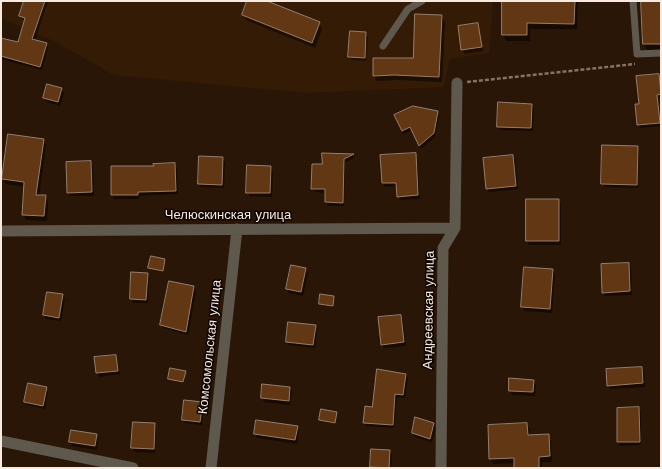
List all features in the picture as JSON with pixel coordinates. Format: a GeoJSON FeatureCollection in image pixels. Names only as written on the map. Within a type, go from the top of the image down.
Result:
{"type":"FeatureCollection","features":[{"type":"Feature","properties":{"kind":"street"},"geometry":{"type":"LineString","coordinates":[[455,228],[457,83]]}},
{"type":"Feature","properties":{"kind":"street","name":"Челюскинская улица"},"geometry":{"type":"LineString","coordinates":[[1,231],[455,228]]}},
{"type":"Feature","properties":{"kind":"street","name":"Андреевская улица"},"geometry":{"type":"LineString","coordinates":[[441,468],[443,248],[455,228]]}},
{"type":"Feature","properties":{"kind":"street","name":"Комсомольская улица"},"geometry":{"type":"LineString","coordinates":[[211,468],[237,229]]}},
{"type":"Feature","properties":{"kind":"street"},"geometry":{"type":"LineString","coordinates":[[1,441],[133,468]]}},
{"type":"Feature","properties":{"kind":"lane"},"geometry":{"type":"LineString","coordinates":[[383,46],[408,9],[422,1]]}},
{"type":"Feature","properties":{"kind":"lane"},"geometry":{"type":"LineString","coordinates":[[634,1],[637,54],[661,53]]}},
{"type":"Feature","properties":{"kind":"path"},"geometry":{"type":"LineString","coordinates":[[457,83],[639,64]]}},
{"type":"Feature","properties":{"kind":"shaded area"},"geometry":{"type":"Polygon","coordinates":[[[1,1],[493,1],[489,53],[450,59],[444,87],[306,93],[114,75],[56,42],[1,18],[1,1]]]}},
{"type":"Feature","properties":{"kind":"building"},"geometry":{"type":"Polygon","coordinates":[[[24,1],[45,1],[32,39],[47,43],[40,67],[1,56],[1,38],[18,42],[25,18],[19,16],[24,1]]]}},
{"type":"Feature","properties":{"kind":"building"},"geometry":{"type":"Polygon","coordinates":[[[247,1],[267,1],[320,22],[312,43],[242,15],[247,1]]]}},
{"type":"Feature","properties":{"kind":"building"},"geometry":{"type":"Polygon","coordinates":[[[502,1],[575,1],[574,24],[527,23],[527,35],[502,35],[502,1]]]}},
{"type":"Feature","properties":{"kind":"building"},"geometry":{"type":"Polygon","coordinates":[[[641,1],[661,1],[661,44],[643,44],[641,1]]]}},
{"type":"Feature","properties":{"kind":"building"},"geometry":{"type":"Polygon","coordinates":[[[415,14],[442,15],[439,77],[394,75],[373,76],[373,58],[413,58],[415,14]]]}},
{"type":"Feature","properties":{"kind":"building"},"geometry":{"type":"Polygon","coordinates":[[[478,23],[482,47],[461,50],[458,26],[478,23]]]}},
{"type":"Feature","properties":{"kind":"building"},"geometry":{"type":"Polygon","coordinates":[[[350,31],[366,32],[365,58],[348,57],[350,31]]]}},
{"type":"Feature","properties":{"kind":"building"},"geometry":{"type":"Polygon","coordinates":[[[659,74],[661,94],[657,95],[660,123],[637,125],[635,104],[639,104],[636,76],[659,74]]]}},
{"type":"Feature","properties":{"kind":"building"},"geometry":{"type":"Polygon","coordinates":[[[47,84],[62,88],[58,102],[43,98],[47,84]]]}},
{"type":"Feature","properties":{"kind":"building"},"geometry":{"type":"Polygon","coordinates":[[[498,102],[532,104],[531,128],[497,127],[498,102]]]}},
{"type":"Feature","properties":{"kind":"building"},"geometry":{"type":"Polygon","coordinates":[[[413,106],[438,111],[434,133],[419,146],[410,127],[402,131],[394,115],[413,106]]]}},
{"type":"Feature","properties":{"kind":"building"},"geometry":{"type":"Polygon","coordinates":[[[8,134],[44,139],[36,195],[46,195],[44,216],[22,215],[24,182],[2,179],[8,134]]]}},
{"type":"Feature","properties":{"kind":"building"},"geometry":{"type":"Polygon","coordinates":[[[602,145],[638,146],[637,185],[601,184],[602,145]]]}},
{"type":"Feature","properties":{"kind":"building"},"geometry":{"type":"Polygon","coordinates":[[[322,153],[354,154],[344,159],[343,203],[325,202],[325,189],[311,189],[312,164],[322,164],[322,153]]]}},
{"type":"Feature","properties":{"kind":"building"},"geometry":{"type":"Polygon","coordinates":[[[416,153],[418,195],[397,197],[396,183],[382,183],[380,155],[416,153]]]}},
{"type":"Feature","properties":{"kind":"building"},"geometry":{"type":"Polygon","coordinates":[[[513,155],[516,186],[486,189],[483,158],[513,155]]]}},
{"type":"Feature","properties":{"kind":"building"},"geometry":{"type":"Polygon","coordinates":[[[199,156],[223,157],[222,185],[198,184],[199,156]]]}},
{"type":"Feature","properties":{"kind":"building"},"geometry":{"type":"Polygon","coordinates":[[[91,161],[92,192],[67,193],[66,162],[91,161]]]}},
{"type":"Feature","properties":{"kind":"building"},"geometry":{"type":"Polygon","coordinates":[[[175,163],[176,191],[138,192],[138,195],[111,195],[111,166],[154,166],[153,164],[175,163]]]}},
{"type":"Feature","properties":{"kind":"building"},"geometry":{"type":"Polygon","coordinates":[[[247,165],[271,166],[270,193],[246,193],[247,165]]]}},
{"type":"Feature","properties":{"kind":"building"},"geometry":{"type":"Polygon","coordinates":[[[526,199],[559,199],[559,241],[526,241],[526,199]]]}},
{"type":"Feature","properties":{"kind":"building"},"geometry":{"type":"Polygon","coordinates":[[[151,256],[165,259],[163,271],[148,268],[151,256]]]}},
{"type":"Feature","properties":{"kind":"building"},"geometry":{"type":"Polygon","coordinates":[[[629,263],[630,291],[602,293],[601,264],[629,263]]]}},
{"type":"Feature","properties":{"kind":"building"},"geometry":{"type":"Polygon","coordinates":[[[291,265],[306,268],[301,292],[286,289],[291,265]]]}},
{"type":"Feature","properties":{"kind":"building"},"geometry":{"type":"Polygon","coordinates":[[[524,267],[553,269],[550,309],[521,307],[524,267]]]}},
{"type":"Feature","properties":{"kind":"building"},"geometry":{"type":"Polygon","coordinates":[[[131,272],[148,273],[146,300],[130,299],[131,272]]]}},
{"type":"Feature","properties":{"kind":"building"},"geometry":{"type":"Polygon","coordinates":[[[169,281],[194,286],[186,332],[160,325],[169,281]]]}},
{"type":"Feature","properties":{"kind":"building"},"geometry":{"type":"Polygon","coordinates":[[[47,292],[63,294],[59,318],[43,315],[47,292]]]}},
{"type":"Feature","properties":{"kind":"building"},"geometry":{"type":"Polygon","coordinates":[[[320,294],[334,296],[333,306],[319,304],[320,294]]]}},
{"type":"Feature","properties":{"kind":"building"},"geometry":{"type":"Polygon","coordinates":[[[401,315],[404,342],[381,345],[378,317],[401,315]]]}},
{"type":"Feature","properties":{"kind":"building"},"geometry":{"type":"Polygon","coordinates":[[[288,322],[316,325],[313,345],[286,342],[288,322]]]}},
{"type":"Feature","properties":{"kind":"building"},"geometry":{"type":"Polygon","coordinates":[[[116,355],[118,371],[96,373],[94,357],[116,355]]]}},
{"type":"Feature","properties":{"kind":"building"},"geometry":{"type":"Polygon","coordinates":[[[642,367],[643,383],[607,386],[606,369],[642,367]]]}},
{"type":"Feature","properties":{"kind":"building"},"geometry":{"type":"Polygon","coordinates":[[[170,368],[186,371],[183,382],[168,379],[170,368]]]}},
{"type":"Feature","properties":{"kind":"building"},"geometry":{"type":"Polygon","coordinates":[[[377,369],[406,374],[403,395],[395,394],[393,425],[363,423],[365,406],[372,407],[377,369]]]}},
{"type":"Feature","properties":{"kind":"building"},"geometry":{"type":"Polygon","coordinates":[[[509,378],[534,380],[533,392],[509,391],[509,378]]]}},
{"type":"Feature","properties":{"kind":"building"},"geometry":{"type":"Polygon","coordinates":[[[28,383],[47,387],[43,406],[24,402],[28,383]]]}},
{"type":"Feature","properties":{"kind":"building"},"geometry":{"type":"Polygon","coordinates":[[[262,384],[290,387],[289,401],[261,398],[262,384]]]}},
{"type":"Feature","properties":{"kind":"building"},"geometry":{"type":"Polygon","coordinates":[[[184,400],[203,402],[200,422],[182,420],[184,400]]]}},
{"type":"Feature","properties":{"kind":"building"},"geometry":{"type":"Polygon","coordinates":[[[639,407],[640,442],[617,442],[617,408],[639,407]]]}},
{"type":"Feature","properties":{"kind":"building"},"geometry":{"type":"Polygon","coordinates":[[[321,409],[337,412],[335,423],[319,420],[321,409]]]}},
{"type":"Feature","properties":{"kind":"building"},"geometry":{"type":"Polygon","coordinates":[[[415,417],[434,423],[430,439],[412,433],[415,417]]]}},
{"type":"Feature","properties":{"kind":"building"},"geometry":{"type":"Polygon","coordinates":[[[256,420],[298,426],[295,440],[254,434],[256,420]]]}},
{"type":"Feature","properties":{"kind":"building"},"geometry":{"type":"Polygon","coordinates":[[[133,422],[155,423],[154,449],[131,448],[133,422]]]}},
{"type":"Feature","properties":{"kind":"building"},"geometry":{"type":"Polygon","coordinates":[[[527,423],[528,435],[549,434],[550,456],[539,457],[539,468],[514,468],[514,458],[489,459],[488,425],[527,423]]]}},
{"type":"Feature","properties":{"kind":"building"},"geometry":{"type":"Polygon","coordinates":[[[71,430],[97,434],[95,446],[69,442],[71,430]]]}},
{"type":"Feature","properties":{"kind":"building"},"geometry":{"type":"Polygon","coordinates":[[[371,449],[390,450],[389,468],[370,467],[371,449]]]}}]}
